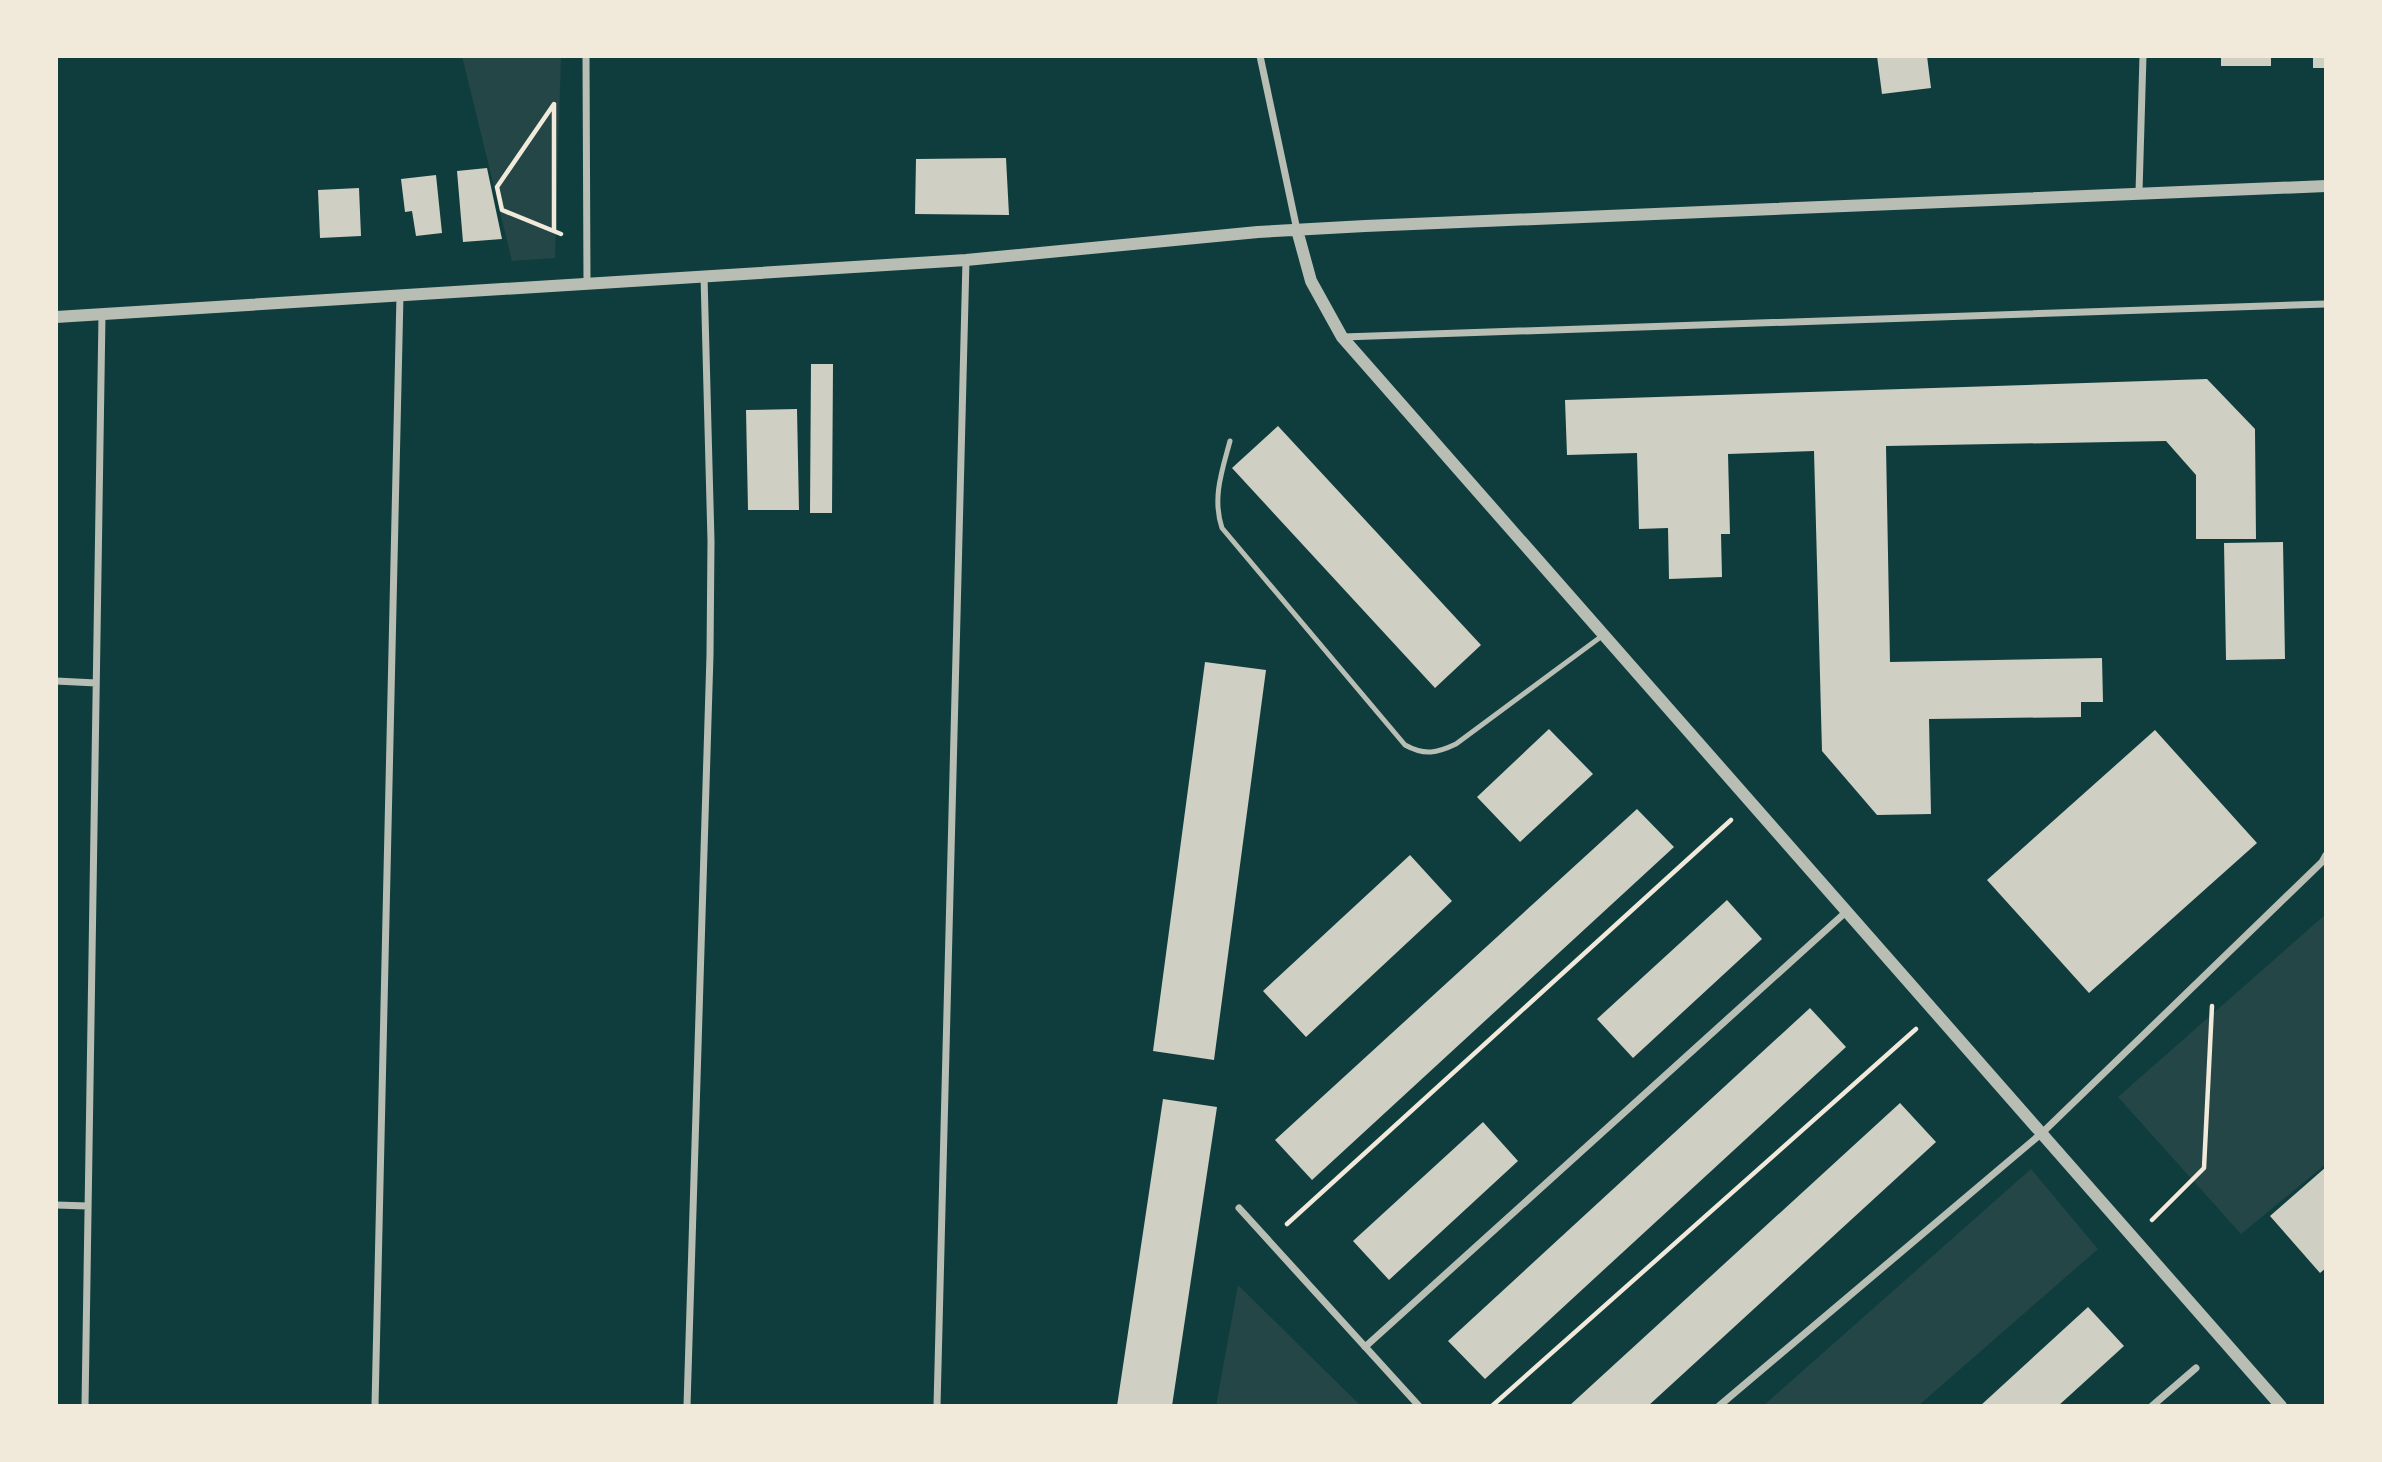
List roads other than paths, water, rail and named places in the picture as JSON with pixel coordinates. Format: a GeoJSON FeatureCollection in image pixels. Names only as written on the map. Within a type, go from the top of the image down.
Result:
{"type":"FeatureCollection","features":[{"type":"Feature","properties":{"kind":"street"},"geometry":{"type":"LineString","coordinates":[[586,56],[587,283]]}},
{"type":"Feature","properties":{"kind":"street"},"geometry":{"type":"LineString","coordinates":[[1260,56],[1297,230],[1311,281],[1342,337],[2281,1406]]}},
{"type":"Feature","properties":{"kind":"street"},"geometry":{"type":"LineString","coordinates":[[2139,192],[2143,56]]}},
{"type":"Feature","properties":{"kind":"street"},"geometry":{"type":"LineString","coordinates":[[56,317],[966,260],[1297,230],[2326,186]]}},
{"type":"Feature","properties":{"kind":"street"},"geometry":{"type":"LineString","coordinates":[[937,1406],[966,260]]}},
{"type":"Feature","properties":{"kind":"street"},"geometry":{"type":"LineString","coordinates":[[687,1406],[712,541],[704,276]]}},
{"type":"Feature","properties":{"kind":"street"},"geometry":{"type":"LineString","coordinates":[[375,1406],[400,295]]}},
{"type":"Feature","properties":{"kind":"street"},"geometry":{"type":"LineString","coordinates":[[1342,337],[2326,304]]}},
{"type":"Feature","properties":{"kind":"street"},"geometry":{"type":"LineString","coordinates":[[85,1406],[102,315]]}},
{"type":"Feature","properties":{"kind":"street"},"geometry":{"type":"LineString","coordinates":[[56,681],[96,683]]}},
{"type":"Feature","properties":{"kind":"street"},"geometry":{"type":"LineString","coordinates":[[1719,1406],[2042,1133],[2322,862],[2326,855]]}},
{"type":"Feature","properties":{"kind":"street"},"geometry":{"type":"LineString","coordinates":[[1364,1347],[1847,911]]}},
{"type":"Feature","properties":{"kind":"street"},"geometry":{"type":"LineString","coordinates":[[56,1205],[88,1206]]}},
{"type":"Feature","properties":{"kind":"street"},"geometry":{"type":"LineString","coordinates":[[1239,1208],[1419,1406]]}},
{"type":"Feature","properties":{"kind":"street"},"geometry":{"type":"LineString","coordinates":[[2152,1406],[2196,1368]]}},
{"type":"Feature","properties":{"kind":"lane"},"geometry":{"type":"LineString","coordinates":[[1230,441],[1217,491],[1219,517],[1223,528],[1405,745],[1419,753],[1438,753],[1456,744],[1604,635]]}}]}
